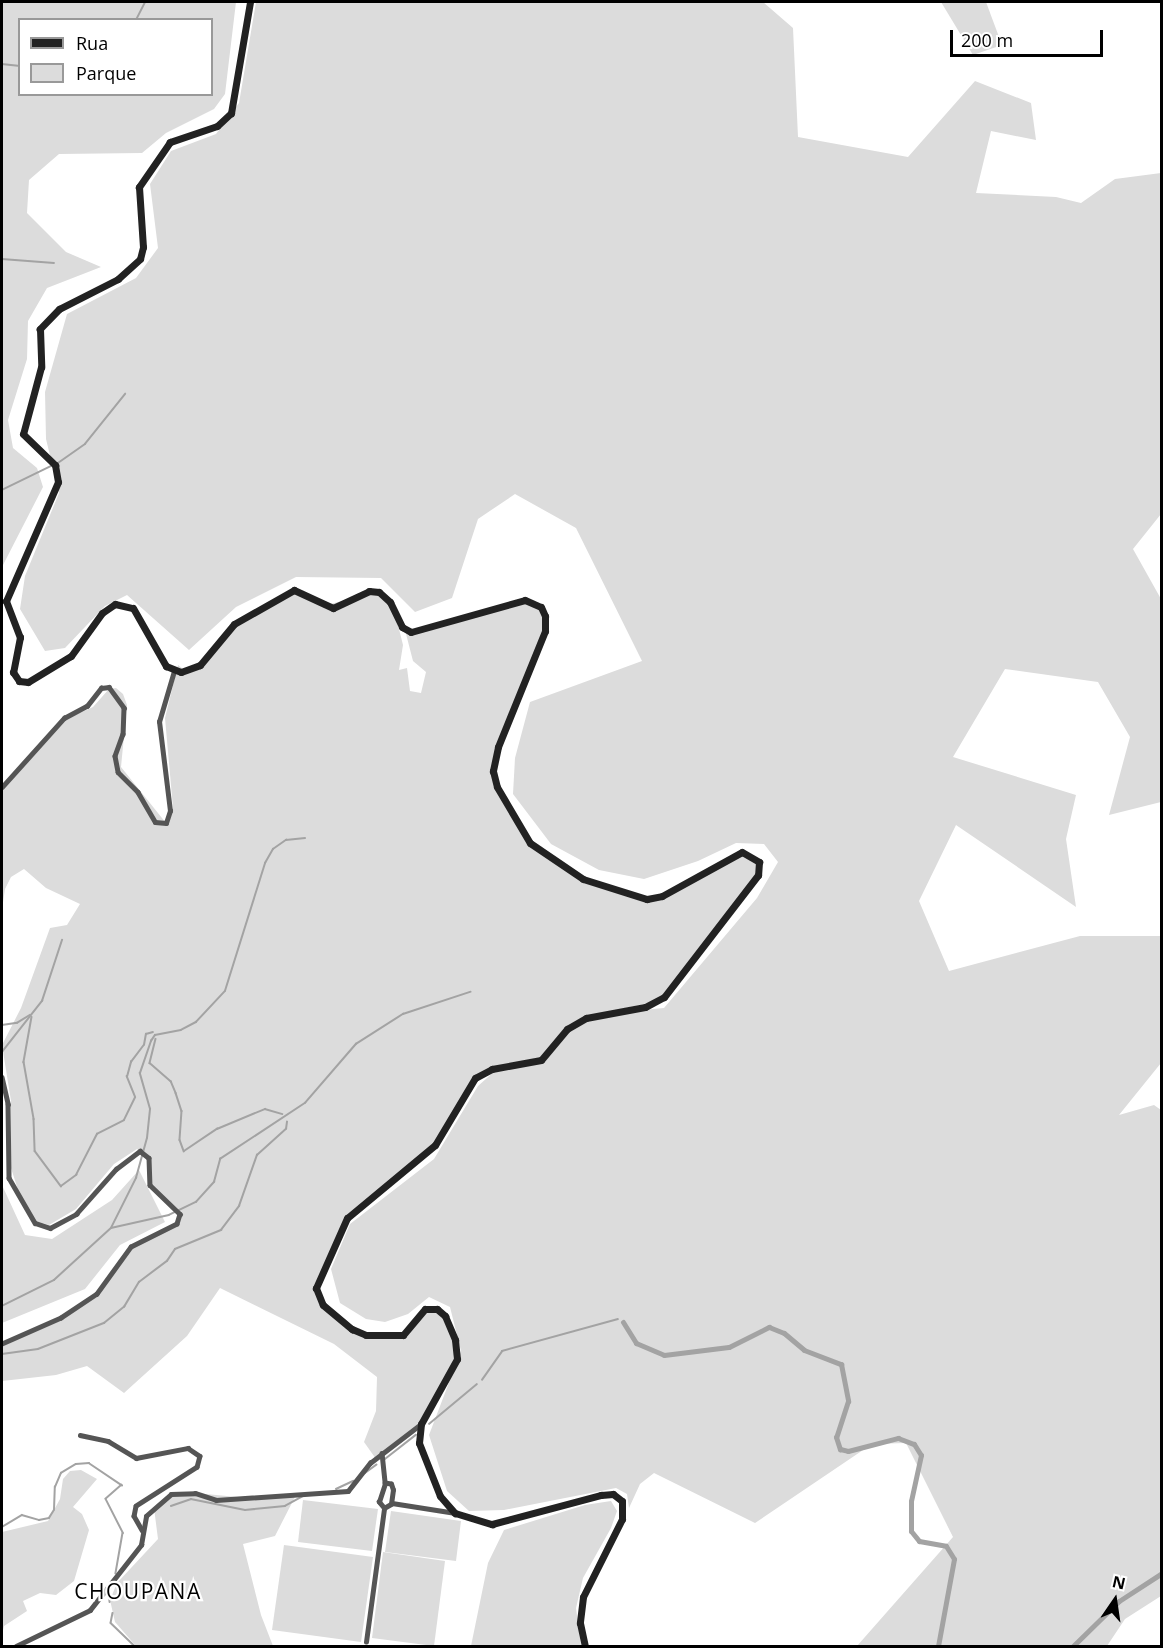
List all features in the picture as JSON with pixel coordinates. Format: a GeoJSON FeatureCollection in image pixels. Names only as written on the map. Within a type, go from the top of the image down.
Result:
{"type":"FeatureCollection","features":[{"type":"Feature","properties":{"kind":"main road"},"geometry":{"type":"LineString","coordinates":[[250,2],[231,113],[218,126],[170,142],[142,181],[137,203],[143,248],[136,264],[124,276],[72,300],[42,322],[39,334],[41,367],[22,427],[30,442],[55,465],[59,477],[6,601],[20,638],[14,675],[28,682],[70,656],[102,613],[115,604],[133,608],[161,659],[174,671],[194,670],[227,630],[294,590],[333,608],[369,591],[379,592],[390,602],[402,627],[411,632],[511,602],[534,603],[545,616],[545,631],[498,747],[493,771],[497,787],[530,843],[583,879],[647,899],[662,896],[742,852],[753,855],[759,862],[758,875],[664,997],[645,1006],[586,1018],[567,1029],[541,1060],[492,1069],[475,1078],[435,1145],[357,1208],[340,1228],[316,1288],[322,1305],[352,1329],[374,1336],[403,1335],[425,1309],[436,1309],[445,1316],[455,1340],[457,1359],[421,1424],[419,1443],[423,1459],[443,1501],[455,1513],[492,1524],[601,1495],[613,1494],[622,1501],[622,1519],[583,1597],[580,1623],[585,1647]]}},
{"type":"Feature","properties":{"kind":"street"},"geometry":{"type":"LineString","coordinates":[[2,787],[57,725],[87,706],[101,688],[109,687],[124,708],[123,734],[115,756],[118,772],[138,792],[155,822],[166,823],[170,811],[159,722],[174,671]]}},
{"type":"Feature","properties":{"kind":"street"},"geometry":{"type":"LineString","coordinates":[[2,1077],[8,1104],[9,1178],[35,1223],[50,1228],[76,1214],[116,1169],[138,1152],[145,1153],[149,1158],[150,1185],[180,1214],[177,1224],[131,1246],[97,1294],[79,1307],[2,1344]]}},
{"type":"Feature","properties":{"kind":"street"},"geometry":{"type":"LineString","coordinates":[[16,1647],[90,1610],[141,1545],[146,1516],[171,1494],[195,1493],[216,1500],[348,1491],[382,1454],[421,1424]]}},
{"type":"Feature","properties":{"kind":"street"},"geometry":{"type":"LineString","coordinates":[[80,1435],[101,1440],[136,1458],[188,1448],[200,1456],[197,1467],[136,1506],[134,1516],[142,1530]]}},
{"type":"Feature","properties":{"kind":"street"},"geometry":{"type":"LineString","coordinates":[[360,1647],[366,1642],[384,1508],[379,1502],[385,1483],[382,1454]]}},
{"type":"Feature","properties":{"kind":"street"},"geometry":{"type":"LineString","coordinates":[[385,1483],[392,1486],[392,1503]]}},
{"type":"Feature","properties":{"kind":"street"},"geometry":{"type":"LineString","coordinates":[[384,1508],[392,1503],[455,1513]]}},
{"type":"Feature","properties":{"kind":"street"},"geometry":{"type":"LineString","coordinates":[[366,1642],[373,1647]]}},
{"type":"Feature","properties":{"kind":"green space"},"geometry":{"type":"Polygon","coordinates":[[[2,2],[236,2],[225,94],[214,109],[166,133],[142,153],[59,154],[29,180],[27,213],[66,252],[101,267],[47,288],[28,321],[27,359],[8,420],[13,448],[37,468],[43,487],[2,567],[2,2]]]}},
{"type":"Feature","properties":{"kind":"green space"},"geometry":{"type":"Polygon","coordinates":[[[256,2],[763,2],[793,28],[798,137],[908,157],[975,81],[1031,103],[1036,140],[991,131],[976,193],[1056,197],[1081,203],[1115,179],[1161,173],[1161,514],[1133,549],[1161,599],[1161,802],[1109,815],[1130,737],[1098,682],[1005,669],[953,757],[1076,795],[1066,839],[1076,907],[956,825],[919,901],[949,971],[1080,936],[1161,936],[1161,1063],[1119,1115],[1154,1105],[1161,1110],[1161,1596],[1125,1619],[1107,1646],[857,1646],[953,1537],[906,1443],[872,1444],[755,1523],[654,1473],[640,1484],[629,1508],[627,1494],[616,1488],[504,1510],[469,1511],[447,1491],[429,1435],[461,1351],[450,1307],[429,1297],[408,1314],[385,1322],[366,1319],[340,1303],[331,1269],[350,1224],[434,1159],[478,1086],[497,1069],[475,1078],[443,1135],[340,1228],[323,1268],[318,1299],[352,1329],[374,1336],[399,1336],[431,1308],[445,1316],[455,1340],[453,1368],[421,1424],[376,1459],[364,1442],[376,1411],[377,1377],[334,1344],[220,1288],[187,1336],[124,1393],[87,1366],[56,1375],[2,1381],[2,1344],[61,1318],[97,1294],[131,1247],[177,1224],[180,1214],[150,1185],[149,1161],[137,1149],[114,1164],[76,1209],[49,1225],[35,1221],[19,1193],[11,1168],[11,1101],[2,1045],[21,1008],[50,928],[67,925],[80,904],[46,888],[24,869],[11,877],[5,889],[2,909],[2,788],[60,722],[93,707],[109,689],[116,688],[123,694],[127,705],[121,767],[166,823],[173,808],[165,718],[178,665],[187,672],[194,670],[227,630],[294,590],[326,605],[379,592],[395,613],[403,645],[399,670],[407,668],[410,691],[421,693],[426,672],[413,661],[405,630],[419,632],[520,600],[541,607],[545,631],[498,747],[495,780],[520,827],[545,856],[583,879],[654,898],[723,862],[748,853],[757,859],[758,875],[658,1001],[597,1014],[664,1008],[757,898],[778,862],[764,844],[736,843],[698,861],[644,879],[599,870],[551,844],[513,794],[515,758],[530,702],[642,661],[576,528],[515,494],[478,519],[452,598],[415,612],[381,578],[296,577],[236,607],[189,650],[127,595],[105,606],[65,648],[45,651],[20,609],[25,576],[59,493],[46,439],[45,392],[67,314],[136,278],[158,248],[150,184],[171,151],[216,134],[239,103],[256,2]]]}},
{"type":"Feature","properties":{"kind":"green space"},"geometry":{"type":"Polygon","coordinates":[[[941,2],[986,2],[1002,45],[973,55],[941,2]]]}},
{"type":"Feature","properties":{"kind":"green space"},"geometry":{"type":"Polygon","coordinates":[[[139,1170],[165,1222],[120,1245],[85,1289],[2,1323],[2,1185],[25,1235],[52,1239],[112,1200],[139,1170]]]}},
{"type":"Feature","properties":{"kind":"green space"},"geometry":{"type":"Polygon","coordinates":[[[81,1470],[97,1479],[73,1507],[82,1514],[89,1530],[74,1581],[56,1595],[40,1593],[23,1601],[27,1611],[4,1626],[2,1635],[2,1532],[48,1521],[60,1499],[63,1479],[70,1471],[81,1470]]]}},
{"type":"Feature","properties":{"kind":"green space"},"geometry":{"type":"Polygon","coordinates":[[[195,1493],[259,1499],[297,1493],[275,1536],[243,1544],[261,1615],[273,1646],[136,1646],[115,1622],[110,1600],[117,1583],[158,1539],[154,1508],[171,1494],[195,1493]]]}},
{"type":"Feature","properties":{"kind":"green space"},"geometry":{"type":"Polygon","coordinates":[[[303,1500],[378,1509],[372,1551],[298,1542],[303,1500]]]}},
{"type":"Feature","properties":{"kind":"green space"},"geometry":{"type":"Polygon","coordinates":[[[611,1501],[617,1511],[611,1528],[583,1578],[576,1608],[581,1646],[471,1646],[488,1563],[504,1530],[585,1505],[611,1501]]]}},
{"type":"Feature","properties":{"kind":"green space"},"geometry":{"type":"Polygon","coordinates":[[[391,1511],[461,1521],[456,1561],[385,1552],[391,1511]]]}},
{"type":"Feature","properties":{"kind":"green space"},"geometry":{"type":"Polygon","coordinates":[[[284,1545],[373,1557],[361,1642],[272,1630],[284,1545]]]}},
{"type":"Feature","properties":{"kind":"green space"},"geometry":{"type":"Polygon","coordinates":[[[383,1552],[445,1561],[434,1646],[372,1638],[383,1552]]]}},
{"type":"Feature","properties":{"kind":"waterway"},"geometry":{"type":"LineString","coordinates":[[137,18],[145,2]]}},
{"type":"Feature","properties":{"kind":"waterway"},"geometry":{"type":"LineString","coordinates":[[2,64],[18,66]]}},
{"type":"Feature","properties":{"kind":"waterway"},"geometry":{"type":"LineString","coordinates":[[2,259],[54,263]]}},
{"type":"Feature","properties":{"kind":"waterway"},"geometry":{"type":"LineString","coordinates":[[58,463],[85,444],[125,394]]}},
{"type":"Feature","properties":{"kind":"waterway"},"geometry":{"type":"LineString","coordinates":[[2,490],[51,466]]}},
{"type":"Feature","properties":{"kind":"waterway"},"geometry":{"type":"LineString","coordinates":[[111,1228],[136,1178],[147,1138],[150,1109],[140,1073],[151,1041],[155,1035],[181,1030],[196,1022],[225,991],[265,863],[273,849],[286,840],[305,838]]}},
{"type":"Feature","properties":{"kind":"waterway"},"geometry":{"type":"LineString","coordinates":[[2,1052],[42,1001],[62,940]]}},
{"type":"Feature","properties":{"kind":"waterway"},"geometry":{"type":"LineString","coordinates":[[2,1306],[54,1280],[111,1228],[169,1215],[196,1202],[214,1182],[220,1159],[305,1103],[356,1044],[403,1014],[470,992]]}},
{"type":"Feature","properties":{"kind":"waterway"},"geometry":{"type":"LineString","coordinates":[[2,1025],[17,1023],[30,1015]]}},
{"type":"Feature","properties":{"kind":"waterway"},"geometry":{"type":"LineString","coordinates":[[32,1017],[24,1062],[34,1119],[35,1151],[61,1186],[76,1175],[97,1134],[124,1120],[135,1097],[127,1077],[131,1062],[144,1045],[146,1034],[153,1032]]}},
{"type":"Feature","properties":{"kind":"waterway"},"geometry":{"type":"LineString","coordinates":[[156,1039],[150,1063],[171,1081],[176,1093],[182,1111],[180,1140],[184,1151],[217,1129],[265,1109],[282,1114]]}},
{"type":"Feature","properties":{"kind":"waterway"},"geometry":{"type":"LineString","coordinates":[[2,1354],[38,1349],[104,1323],[124,1307],[139,1282],[167,1261],[175,1249],[221,1230],[239,1206],[257,1155],[286,1129],[287,1122]]}},
{"type":"Feature","properties":{"kind":"waterway"},"geometry":{"type":"LineString","coordinates":[[482,1380],[502,1351],[618,1319]]}},
{"type":"Feature","properties":{"kind":"waterway"},"geometry":{"type":"LineString","coordinates":[[623,1322],[636,1343],[664,1355],[729,1347],[769,1327],[784,1333],[804,1350],[841,1364],[848,1401],[836,1437],[840,1449],[848,1451],[898,1438],[914,1444],[921,1455],[911,1501],[911,1531],[919,1541],[946,1546],[954,1559],[938,1646]]}},
{"type":"Feature","properties":{"kind":"waterway"},"geometry":{"type":"LineString","coordinates":[[429,1424],[477,1384]]}},
{"type":"Feature","properties":{"kind":"waterway"},"geometry":{"type":"LineString","coordinates":[[385,1459],[416,1435]]}},
{"type":"Feature","properties":{"kind":"waterway"},"geometry":{"type":"LineString","coordinates":[[2,1527],[22,1515],[39,1520],[49,1518],[54,1510],[55,1487],[61,1473],[76,1464],[89,1463],[122,1485],[106,1499],[123,1533],[116,1573]]}},
{"type":"Feature","properties":{"kind":"waterway"},"geometry":{"type":"LineString","coordinates":[[365,1473],[376,1465]]}},
{"type":"Feature","properties":{"kind":"waterway"},"geometry":{"type":"LineString","coordinates":[[336,1489],[353,1481]]}},
{"type":"Feature","properties":{"kind":"waterway"},"geometry":{"type":"LineString","coordinates":[[171,1506],[191,1499],[245,1510],[285,1506],[303,1496]]}},
{"type":"Feature","properties":{"kind":"waterway"},"geometry":{"type":"LineString","coordinates":[[1073,1646],[1119,1601],[1162,1573]]}},
{"type":"Feature","properties":{"kind":"waterway"},"geometry":{"type":"LineString","coordinates":[[109,1592],[110,1602]]}},
{"type":"Feature","properties":{"kind":"waterway"},"geometry":{"type":"LineString","coordinates":[[113,1613],[111,1623],[135,1646]]}},
{"type":"Feature","properties":{"kind":"district","name":"CHOUPANA"},"geometry":{"type":"Point","coordinates":[138,1591]}}]}
